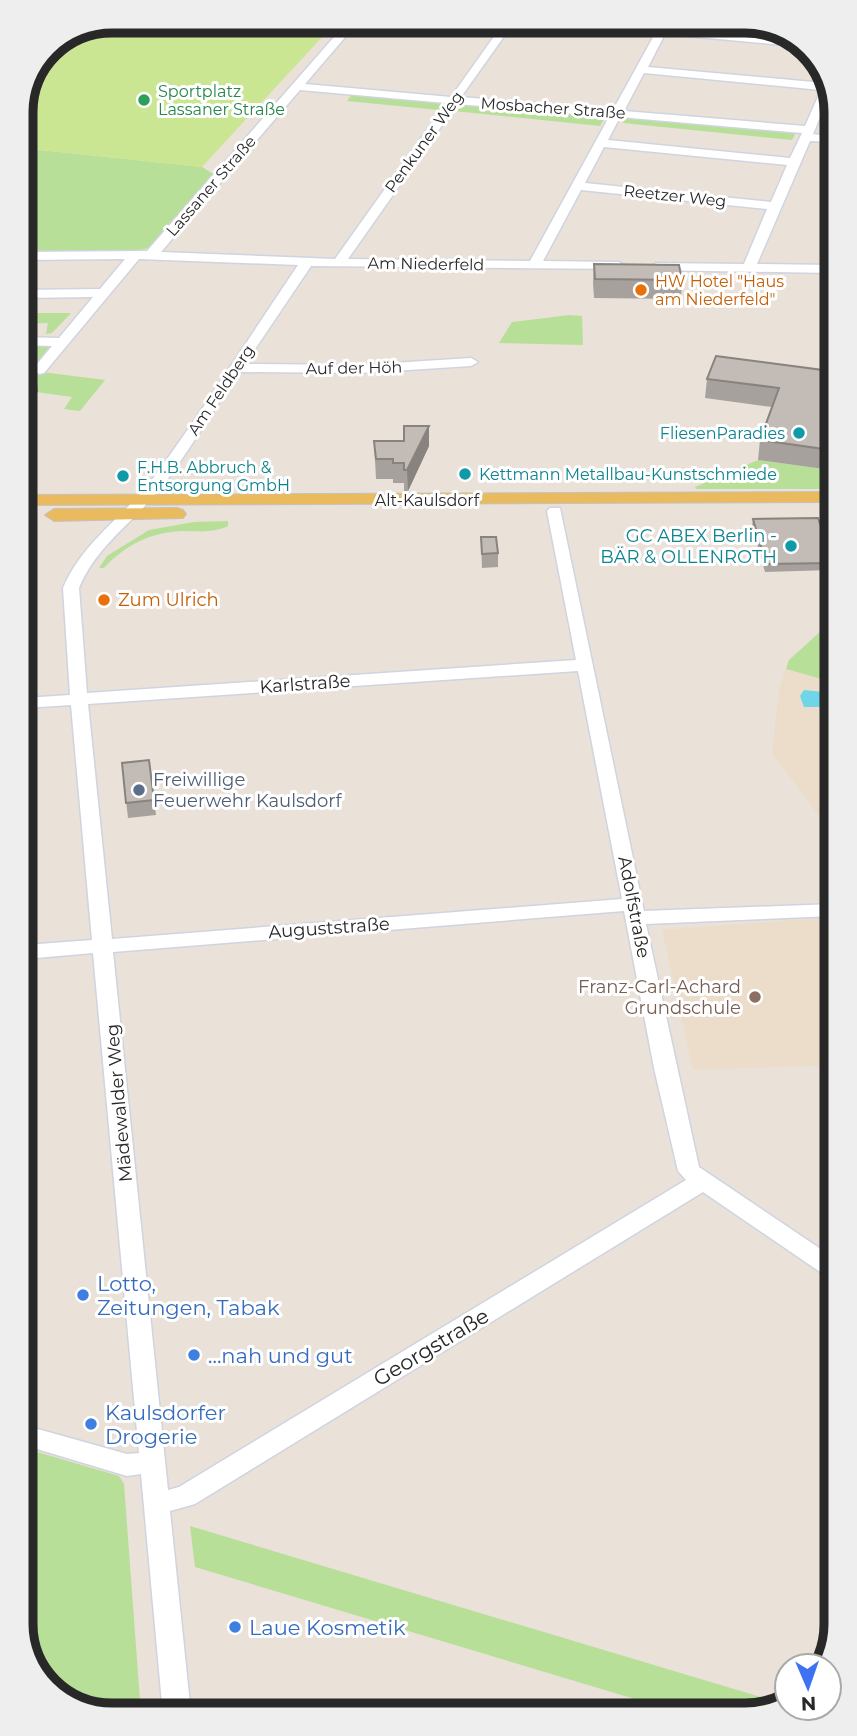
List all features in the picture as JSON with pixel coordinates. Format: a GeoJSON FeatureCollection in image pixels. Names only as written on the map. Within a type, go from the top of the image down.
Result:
{"type":"FeatureCollection","features":[{"type":"Feature","properties":{"kind":"main road","name":"Alt-Kaulsdorf"},"geometry":{"type":"LineString","coordinates":[[33,500],[824,498]]}},
{"type":"Feature","properties":{"kind":"main road","name":"Alt-Kaulsdorf"},"geometry":{"type":"LineString","coordinates":[[33,516],[824,509]]}},
{"type":"Feature","properties":{"kind":"street","name":"Lassaner Straße"},"geometry":{"type":"LineString","coordinates":[[151,255],[344,33]]}},
{"type":"Feature","properties":{"kind":"street","name":"Penkuner Weg"},"geometry":{"type":"LineString","coordinates":[[339,262],[502,33]]}},
{"type":"Feature","properties":{"kind":"street"},"geometry":{"type":"LineString","coordinates":[[534,265],[660,33]]}},
{"type":"Feature","properties":{"kind":"street"},"geometry":{"type":"LineString","coordinates":[[718,33],[780,41]]}},
{"type":"Feature","properties":{"kind":"street"},"geometry":{"type":"LineString","coordinates":[[639,69],[819,84]]}},
{"type":"Feature","properties":{"kind":"street","name":"Mosbacher Straße"},"geometry":{"type":"LineString","coordinates":[[298,87],[617,112],[808,133],[824,137]]}},
{"type":"Feature","properties":{"kind":"street"},"geometry":{"type":"LineString","coordinates":[[750,268],[750,262],[774,206],[822,100]]}},
{"type":"Feature","properties":{"kind":"street"},"geometry":{"type":"LineString","coordinates":[[600,143],[794,162]]}},
{"type":"Feature","properties":{"kind":"street","name":"Reetzer Weg"},"geometry":{"type":"LineString","coordinates":[[576,186],[774,206]]}},
{"type":"Feature","properties":{"kind":"street"},"geometry":{"type":"LineString","coordinates":[[39,370],[135,255]]}},
{"type":"Feature","properties":{"kind":"street","name":"Am Niederfeld"},"geometry":{"type":"LineString","coordinates":[[33,256],[151,255],[307,262],[824,269]]}},
{"type":"Feature","properties":{"kind":"street","name":"Am Feldberg"},"geometry":{"type":"LineString","coordinates":[[130,515],[146,499],[307,262]]}},
{"type":"Feature","properties":{"kind":"street"},"geometry":{"type":"LineString","coordinates":[[33,294],[104,293]]}},
{"type":"Feature","properties":{"kind":"street"},"geometry":{"type":"LineString","coordinates":[[33,341],[62,342]]}},
{"type":"Feature","properties":{"kind":"street","name":"Auf der Höh"},"geometry":{"type":"LineString","coordinates":[[237,368],[361,369],[471,362]]}},
{"type":"Feature","properties":{"kind":"street","name":"Adolfstraße"},"geometry":{"type":"LineString","coordinates":[[555,511],[665,1068],[689,1171],[824,1263]]}},
{"type":"Feature","properties":{"kind":"street","name":"Mädewalder Weg"},"geometry":{"type":"LineString","coordinates":[[130,515],[88,553],[76,572],[71,588],[79,699],[176,1703]]}},
{"type":"Feature","properties":{"kind":"street","name":"Karlstraße"},"geometry":{"type":"LineString","coordinates":[[33,702],[585,665]]}},
{"type":"Feature","properties":{"kind":"street","name":"Auguststraße"},"geometry":{"type":"LineString","coordinates":[[33,951],[635,911],[824,910]]}},
{"type":"Feature","properties":{"kind":"street","name":"Georgstraße"},"geometry":{"type":"LineString","coordinates":[[156,1504],[180,1500],[703,1181]]}},
{"type":"Feature","properties":{"kind":"street"},"geometry":{"type":"LineString","coordinates":[[33,1438],[127,1465],[151,1463]]}},
{"type":"Feature","properties":{"kind":"shaded area"},"geometry":{"type":"Polygon","coordinates":[[[786,669],[824,680],[824,823],[772,753],[779,690],[786,669]]]}},
{"type":"Feature","properties":{"kind":"shaded area","name":"Franz-Carl-Achard Grundschule"},"geometry":{"type":"Polygon","coordinates":[[[824,919],[824,1065],[693,1070],[662,930],[824,919]]]}},
{"type":"Feature","properties":{"kind":"green space","name":"Sportplatz Lassaner Straße"},"geometry":{"type":"Polygon","coordinates":[[[326,33],[202,167],[33,149],[33,107],[41,77],[60,53],[87,37],[102,34],[326,33]]]}},
{"type":"Feature","properties":{"kind":"green space"},"geometry":{"type":"Polygon","coordinates":[[[352,94],[445,102],[439,110],[347,101],[352,94]]]}},
{"type":"Feature","properties":{"kind":"green space"},"geometry":{"type":"Polygon","coordinates":[[[458,104],[607,114],[600,126],[454,111],[458,104]]]}},
{"type":"Feature","properties":{"kind":"green space"},"geometry":{"type":"Polygon","coordinates":[[[628,114],[797,130],[792,140],[623,123],[628,114]]]}},
{"type":"Feature","properties":{"kind":"green space"},"geometry":{"type":"Polygon","coordinates":[[[33,149],[202,167],[215,175],[149,248],[129,252],[33,253],[33,149]]]}},
{"type":"Feature","properties":{"kind":"green space"},"geometry":{"type":"Polygon","coordinates":[[[33,313],[71,313],[52,333],[46,334],[48,323],[33,324],[33,313]]]}},
{"type":"Feature","properties":{"kind":"green space"},"geometry":{"type":"Polygon","coordinates":[[[582,316],[583,345],[499,343],[512,322],[582,316]]]}},
{"type":"Feature","properties":{"kind":"green space"},"geometry":{"type":"Polygon","coordinates":[[[33,345],[53,348],[34,371],[105,380],[80,411],[64,409],[72,397],[33,392],[33,345]]]}},
{"type":"Feature","properties":{"kind":"green space"},"geometry":{"type":"Polygon","coordinates":[[[758,460],[824,469],[824,489],[695,487],[758,460]]]}},
{"type":"Feature","properties":{"kind":"green space"},"geometry":{"type":"Polygon","coordinates":[[[228,521],[228,526],[217,530],[171,532],[149,537],[130,546],[104,568],[99,568],[107,556],[149,530],[194,522],[228,521]]]}},
{"type":"Feature","properties":{"kind":"green space"},"geometry":{"type":"Polygon","coordinates":[[[824,628],[824,680],[786,669],[789,660],[824,628]]]}},
{"type":"Feature","properties":{"kind":"green space"},"geometry":{"type":"Polygon","coordinates":[[[33,1451],[119,1476],[124,1484],[140,1703],[107,1703],[82,1697],[64,1686],[56,1680],[39,1654],[33,1624],[33,1451]]]}},
{"type":"Feature","properties":{"kind":"green space"},"geometry":{"type":"Polygon","coordinates":[[[190,1526],[767,1699],[745,1703],[648,1703],[195,1567],[190,1526]]]}},
{"type":"Feature","properties":{"kind":"water"},"geometry":{"type":"Polygon","coordinates":[[[804,690],[824,692],[824,707],[804,707],[800,696],[804,690]]]}},
{"type":"Feature","properties":{"kind":"building"},"geometry":{"type":"Polygon","coordinates":[[[594,264],[679,265],[682,280],[595,279],[594,264]]]}},
{"type":"Feature","properties":{"kind":"building"},"geometry":{"type":"Polygon","coordinates":[[[716,356],[824,370],[824,449],[760,440],[779,388],[707,379],[716,356]]]}},
{"type":"Feature","properties":{"kind":"building"},"geometry":{"type":"Polygon","coordinates":[[[404,426],[429,426],[407,470],[404,470],[404,463],[393,463],[393,459],[376,459],[374,441],[404,441],[404,426]]]}},
{"type":"Feature","properties":{"kind":"building","name":"GC ABEX Berlin - BÄR & OLLENROTH"},"geometry":{"type":"Polygon","coordinates":[[[818,518],[824,536],[824,563],[766,564],[753,519],[818,518]]]}},
{"type":"Feature","properties":{"kind":"building"},"geometry":{"type":"Polygon","coordinates":[[[481,537],[496,537],[498,553],[482,554],[481,537]]]}},
{"type":"Feature","properties":{"kind":"building"},"geometry":{"type":"Polygon","coordinates":[[[149,760],[154,800],[126,803],[122,763],[149,760]]]}},
{"type":"Feature","properties":{"kind":"place","name":"Sportplatz Lassaner Straße"},"geometry":{"type":"Point","coordinates":[144,100]}},
{"type":"Feature","properties":{"kind":"place","name":"HW Hotel \"Haus am Niederfeld\""},"geometry":{"type":"Point","coordinates":[641,290]}},
{"type":"Feature","properties":{"kind":"place","name":"FliesenParadies"},"geometry":{"type":"Point","coordinates":[799,433]}},
{"type":"Feature","properties":{"kind":"place","name":"Kettmann Metallbau-Kunstschmiede"},"geometry":{"type":"Point","coordinates":[465,474]}},
{"type":"Feature","properties":{"kind":"place","name":"F.H.B. Abbruch & Entsorgung GmbH"},"geometry":{"type":"Point","coordinates":[123,476]}},
{"type":"Feature","properties":{"kind":"place","name":"GC ABEX Berlin - BÄR & OLLENROTH"},"geometry":{"type":"Point","coordinates":[791,546]}},
{"type":"Feature","properties":{"kind":"place","name":"Zum Ulrich"},"geometry":{"type":"Point","coordinates":[104,600]}},
{"type":"Feature","properties":{"kind":"place","name":"Freiwillige Feuerwehr Kaulsdorf"},"geometry":{"type":"Point","coordinates":[139,790]}},
{"type":"Feature","properties":{"kind":"place","name":"Franz-Carl-Achard Grundschule"},"geometry":{"type":"Point","coordinates":[755,997]}},
{"type":"Feature","properties":{"kind":"place","name":"Lotto, Zeitungen, Tabak"},"geometry":{"type":"Point","coordinates":[83,1295]}},
{"type":"Feature","properties":{"kind":"place","name":"...nah und gut"},"geometry":{"type":"Point","coordinates":[194,1355]}},
{"type":"Feature","properties":{"kind":"place","name":"Kaulsdorfer Drogerie"},"geometry":{"type":"Point","coordinates":[91,1424]}},
{"type":"Feature","properties":{"kind":"place","name":"Laue Kosmetik"},"geometry":{"type":"Point","coordinates":[235,1627]}}]}
